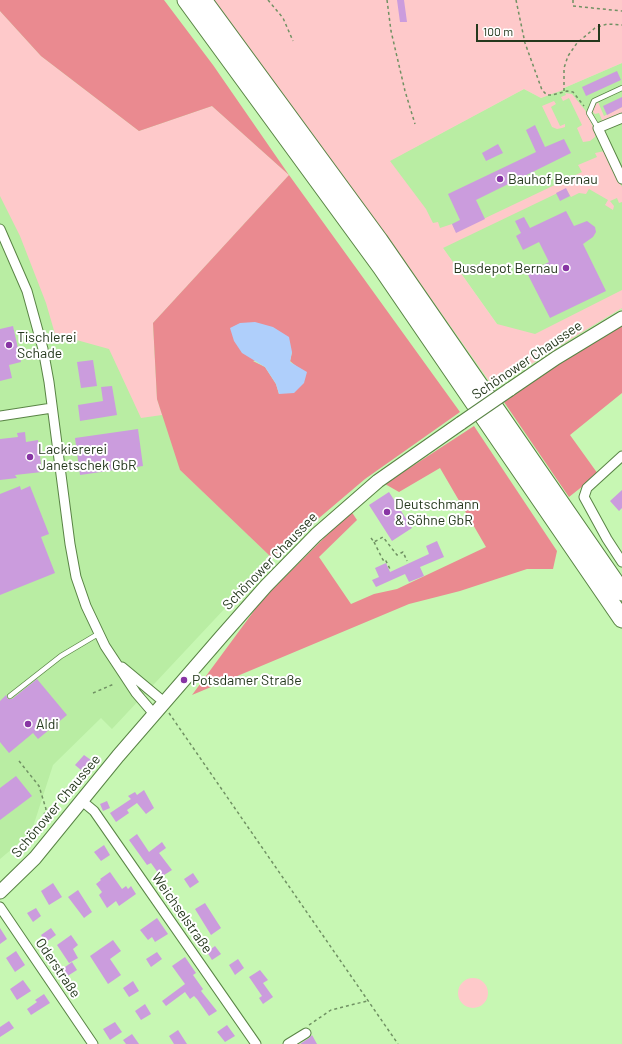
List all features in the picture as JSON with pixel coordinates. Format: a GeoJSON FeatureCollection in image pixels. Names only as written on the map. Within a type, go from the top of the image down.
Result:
{"type":"FeatureCollection","features":[{"type":"Feature","properties":{"kind":"highway"},"geometry":{"type":"LineString","coordinates":[[186,0],[390,279],[622,619]]}},
{"type":"Feature","properties":{"kind":"highway"},"geometry":{"type":"LineString","coordinates":[[203,0],[379,240],[622,592]]}},
{"type":"Feature","properties":{"kind":"main road","name":"Schönower Chaussee"},"geometry":{"type":"LineString","coordinates":[[0,892],[35,858],[154,714],[166,707],[266,586],[316,535],[378,481],[556,358],[622,318]]}},
{"type":"Feature","properties":{"kind":"street"},"geometry":{"type":"LineString","coordinates":[[622,118],[598,128],[622,179]]}},
{"type":"Feature","properties":{"kind":"street"},"geometry":{"type":"LineString","coordinates":[[0,229],[19,270],[38,324],[49,382],[70,544],[76,577],[98,634],[136,693],[154,714]]}},
{"type":"Feature","properties":{"kind":"street"},"geometry":{"type":"LineString","coordinates":[[0,416],[52,408]]}},
{"type":"Feature","properties":{"kind":"street"},"geometry":{"type":"LineString","coordinates":[[622,456],[587,488],[584,497],[603,533],[622,562]]}},
{"type":"Feature","properties":{"kind":"street"},"geometry":{"type":"LineString","coordinates":[[113,659],[166,707]]}},
{"type":"Feature","properties":{"kind":"street","name":"Weichselstraße"},"geometry":{"type":"LineString","coordinates":[[82,801],[94,811],[256,1044]]}},
{"type":"Feature","properties":{"kind":"street","name":"Oderstraße"},"geometry":{"type":"LineString","coordinates":[[0,907],[93,1044]]}},
{"type":"Feature","properties":{"kind":"street"},"geometry":{"type":"LineString","coordinates":[[288,1044],[306,1033]]}},
{"type":"Feature","properties":{"kind":"lane"},"geometry":{"type":"LineString","coordinates":[[598,128],[589,113],[594,101],[622,88]]}},
{"type":"Feature","properties":{"kind":"lane"},"geometry":{"type":"LineString","coordinates":[[10,696],[61,656],[98,634]]}},
{"type":"Feature","properties":{"kind":"path"},"geometry":{"type":"LineString","coordinates":[[268,0],[283,18],[293,41]]}},
{"type":"Feature","properties":{"kind":"path"},"geometry":{"type":"LineString","coordinates":[[387,0],[391,31],[405,91],[415,124]]}},
{"type":"Feature","properties":{"kind":"path"},"geometry":{"type":"LineString","coordinates":[[516,0],[525,43],[539,85],[548,95],[564,91],[573,92],[589,113]]}},
{"type":"Feature","properties":{"kind":"path"},"geometry":{"type":"LineString","coordinates":[[573,0],[573,6],[622,11]]}},
{"type":"Feature","properties":{"kind":"path"},"geometry":{"type":"LineString","coordinates":[[564,91],[564,68],[568,56],[577,43],[595,28],[612,24],[622,25]]}},
{"type":"Feature","properties":{"kind":"path"},"geometry":{"type":"LineString","coordinates":[[374,542],[384,537],[397,555],[403,552],[407,561]]}},
{"type":"Feature","properties":{"kind":"path"},"geometry":{"type":"LineString","coordinates":[[371,538],[382,560],[385,559],[390,569]]}},
{"type":"Feature","properties":{"kind":"path"},"geometry":{"type":"LineString","coordinates":[[93,693],[114,684]]}},
{"type":"Feature","properties":{"kind":"path"},"geometry":{"type":"LineString","coordinates":[[166,707],[398,1044]]}},
{"type":"Feature","properties":{"kind":"path"},"geometry":{"type":"LineString","coordinates":[[19,762],[39,786],[46,809],[34,846]]}},
{"type":"Feature","properties":{"kind":"path"},"geometry":{"type":"LineString","coordinates":[[306,1033],[306,1027],[320,1016],[332,1010],[367,1001]]}},
{"type":"Feature","properties":{"kind":"shaded area"},"geometry":{"type":"Polygon","coordinates":[[[0,0],[128,0],[289,175],[153,324],[180,470],[272,558],[112,729],[101,718],[53,765],[31,833],[0,859],[0,0]]]}},
{"type":"Feature","properties":{"kind":"shaded area"},"geometry":{"type":"Polygon","coordinates":[[[0,0],[164,0],[213,65],[289,175],[212,106],[139,131],[41,56],[0,11],[0,0]]]}},
{"type":"Feature","properties":{"kind":"shaded area"},"geometry":{"type":"Polygon","coordinates":[[[214,0],[622,0],[622,63],[564,88],[563,90],[541,98],[524,89],[390,161],[426,209],[433,223],[438,222],[440,228],[452,224],[456,232],[582,172],[578,165],[597,157],[595,153],[605,151],[622,187],[622,202],[619,203],[617,198],[610,201],[614,206],[613,210],[605,205],[608,200],[589,189],[586,194],[579,193],[571,197],[566,189],[443,248],[497,324],[535,334],[622,290],[622,308],[494,388],[394,246],[214,0]]]}},
{"type":"Feature","properties":{"kind":"shaded area"},"geometry":{"type":"Polygon","coordinates":[[[0,11],[41,56],[139,131],[212,106],[289,175],[153,323],[157,399],[162,415],[141,418],[109,349],[55,334],[46,303],[20,236],[0,196],[0,11]]]}},
{"type":"Feature","properties":{"kind":"shaded area"},"geometry":{"type":"Polygon","coordinates":[[[622,63],[622,308],[535,362],[497,324],[443,248],[389,161],[524,89],[541,98],[622,63]]]}},
{"type":"Feature","properties":{"kind":"shaded area"},"geometry":{"type":"Polygon","coordinates":[[[565,93],[572,94],[585,110],[596,133],[595,137],[590,141],[583,142],[577,128],[582,125],[569,98],[563,101],[561,97],[566,95],[565,93]]]}},
{"type":"Feature","properties":{"kind":"shaded area"},"geometry":{"type":"Polygon","coordinates":[[[554,101],[556,104],[551,107],[560,126],[565,124],[565,127],[557,129],[552,127],[542,106],[554,101]]]}},
{"type":"Feature","properties":{"kind":"shaded area"},"geometry":{"type":"Polygon","coordinates":[[[598,102],[604,116],[622,107],[622,113],[599,122],[602,120],[599,113],[595,114],[591,110],[598,102]]]}},
{"type":"Feature","properties":{"kind":"shaded area"},"geometry":{"type":"Polygon","coordinates":[[[289,175],[460,412],[365,479],[272,558],[180,470],[157,399],[153,323],[289,175]],[[292,352],[253,361],[265,367],[276,384],[279,394],[297,367],[290,361],[292,352]]]}},
{"type":"Feature","properties":{"kind":"shaded area"},"geometry":{"type":"Polygon","coordinates":[[[622,323],[622,393],[570,435],[598,474],[569,497],[504,402],[519,391],[518,389],[622,323]]]}},
{"type":"Feature","properties":{"kind":"shaded area"},"geometry":{"type":"Polygon","coordinates":[[[474,426],[557,551],[553,569],[527,569],[460,591],[409,604],[192,695],[262,600],[351,511],[357,520],[319,557],[351,604],[374,594],[397,589],[486,547],[440,468],[399,492],[385,484],[474,426]]]}},
{"type":"Feature","properties":{"kind":"shaded area"},"geometry":{"type":"Polygon","coordinates":[[[473,978],[479,979],[487,987],[487,999],[479,1007],[473,1008],[467,1007],[459,999],[458,993],[459,987],[467,979],[473,978]]]}},
{"type":"Feature","properties":{"kind":"water"},"geometry":{"type":"Polygon","coordinates":[[[255,322],[273,327],[289,337],[292,352],[290,362],[307,372],[304,383],[294,393],[279,394],[276,384],[265,367],[242,353],[234,341],[230,328],[240,323],[255,322]]]}},
{"type":"Feature","properties":{"kind":"building"},"geometry":{"type":"Polygon","coordinates":[[[397,0],[404,0],[407,22],[400,22],[397,0]]]}},
{"type":"Feature","properties":{"kind":"building"},"geometry":{"type":"Polygon","coordinates":[[[617,71],[621,80],[586,96],[582,87],[617,71]]]}},
{"type":"Feature","properties":{"kind":"building"},"geometry":{"type":"Polygon","coordinates":[[[622,97],[622,107],[607,115],[603,106],[622,97]]]}},
{"type":"Feature","properties":{"kind":"building","name":"Bauhof Bernau"},"geometry":{"type":"Polygon","coordinates":[[[535,125],[545,147],[564,139],[571,153],[476,200],[485,219],[456,233],[452,224],[460,220],[448,194],[536,152],[526,130],[535,125]]]}},
{"type":"Feature","properties":{"kind":"building"},"geometry":{"type":"Polygon","coordinates":[[[498,144],[503,153],[486,161],[482,153],[498,144]]]}},
{"type":"Feature","properties":{"kind":"building"},"geometry":{"type":"Polygon","coordinates":[[[566,188],[570,196],[560,201],[556,193],[566,188]]]}},
{"type":"Feature","properties":{"kind":"building","name":"Busdepot Bernau"},"geometry":{"type":"Polygon","coordinates":[[[566,211],[574,226],[587,221],[595,227],[596,232],[593,237],[583,244],[606,291],[550,318],[527,273],[549,262],[539,242],[523,250],[516,236],[521,233],[515,221],[524,217],[530,228],[566,211]]]}},
{"type":"Feature","properties":{"kind":"building","name":"Tischlerei Schade"},"geometry":{"type":"Polygon","coordinates":[[[13,326],[21,362],[9,365],[12,378],[0,381],[0,329],[13,326]]]}},
{"type":"Feature","properties":{"kind":"building"},"geometry":{"type":"Polygon","coordinates":[[[93,360],[97,386],[81,388],[77,362],[93,360]]]}},
{"type":"Feature","properties":{"kind":"building"},"geometry":{"type":"Polygon","coordinates":[[[112,386],[117,415],[80,421],[78,405],[103,401],[101,387],[112,386]]]}},
{"type":"Feature","properties":{"kind":"building"},"geometry":{"type":"Polygon","coordinates":[[[138,429],[143,466],[80,475],[75,438],[138,429]]]}},
{"type":"Feature","properties":{"kind":"building"},"geometry":{"type":"Polygon","coordinates":[[[25,432],[26,442],[38,440],[42,472],[15,475],[17,478],[0,480],[0,439],[18,437],[17,433],[25,432]]]}},
{"type":"Feature","properties":{"kind":"building"},"geometry":{"type":"Polygon","coordinates":[[[20,486],[21,490],[30,486],[49,534],[41,537],[55,573],[0,595],[0,494],[20,486]]]}},
{"type":"Feature","properties":{"kind":"building"},"geometry":{"type":"Polygon","coordinates":[[[622,490],[622,508],[619,511],[610,501],[622,490]]]}},
{"type":"Feature","properties":{"kind":"building","name":"Deutschmann & Söhne GbR"},"geometry":{"type":"Polygon","coordinates":[[[389,492],[412,528],[392,541],[369,505],[389,492]]]}},
{"type":"Feature","properties":{"kind":"building"},"geometry":{"type":"Polygon","coordinates":[[[437,541],[444,557],[420,567],[424,576],[409,582],[405,574],[376,587],[372,580],[379,577],[375,568],[386,563],[390,572],[429,554],[426,546],[437,541]]]}},
{"type":"Feature","properties":{"kind":"building","name":"Aldi"},"geometry":{"type":"Polygon","coordinates":[[[37,679],[67,715],[38,739],[33,733],[9,753],[0,742],[0,701],[6,695],[8,699],[12,699],[37,679]]]}},
{"type":"Feature","properties":{"kind":"building"},"geometry":{"type":"Polygon","coordinates":[[[84,755],[91,760],[81,770],[75,765],[84,755]]]}},
{"type":"Feature","properties":{"kind":"building"},"geometry":{"type":"Polygon","coordinates":[[[16,776],[32,796],[0,820],[0,788],[16,776]]]}},
{"type":"Feature","properties":{"kind":"building"},"geometry":{"type":"Polygon","coordinates":[[[144,790],[154,808],[146,814],[137,803],[127,810],[129,813],[116,822],[110,813],[131,799],[128,796],[135,792],[137,795],[144,790]]]}},
{"type":"Feature","properties":{"kind":"building"},"geometry":{"type":"Polygon","coordinates":[[[107,801],[110,808],[103,811],[100,804],[107,801]]]}},
{"type":"Feature","properties":{"kind":"building"},"geometry":{"type":"Polygon","coordinates":[[[137,834],[149,852],[162,842],[166,848],[159,853],[172,870],[161,877],[151,863],[147,865],[129,840],[137,834]]]}},
{"type":"Feature","properties":{"kind":"building"},"geometry":{"type":"Polygon","coordinates":[[[104,845],[110,855],[101,861],[94,852],[104,845]]]}},
{"type":"Feature","properties":{"kind":"building"},"geometry":{"type":"Polygon","coordinates":[[[110,872],[122,889],[126,886],[128,889],[131,886],[136,894],[119,906],[116,901],[107,908],[99,895],[102,892],[96,884],[110,872]]]}},
{"type":"Feature","properties":{"kind":"building"},"geometry":{"type":"Polygon","coordinates":[[[193,873],[199,882],[190,888],[184,879],[193,873]]]}},
{"type":"Feature","properties":{"kind":"building"},"geometry":{"type":"Polygon","coordinates":[[[53,883],[62,897],[49,905],[41,891],[53,883]]]}},
{"type":"Feature","properties":{"kind":"building"},"geometry":{"type":"Polygon","coordinates":[[[78,890],[92,912],[84,918],[68,897],[78,890]]]}},
{"type":"Feature","properties":{"kind":"building"},"geometry":{"type":"Polygon","coordinates":[[[205,903],[221,928],[211,935],[195,909],[205,903]]]}},
{"type":"Feature","properties":{"kind":"building"},"geometry":{"type":"Polygon","coordinates":[[[36,908],[41,916],[33,922],[27,913],[36,908]]]}},
{"type":"Feature","properties":{"kind":"building"},"geometry":{"type":"Polygon","coordinates":[[[157,918],[168,934],[155,942],[152,937],[148,940],[140,930],[157,918]]]}},
{"type":"Feature","properties":{"kind":"building"},"geometry":{"type":"Polygon","coordinates":[[[0,928],[7,939],[0,944],[0,928]]]}},
{"type":"Feature","properties":{"kind":"building"},"geometry":{"type":"Polygon","coordinates":[[[51,928],[56,935],[46,942],[41,935],[51,928]]]}},
{"type":"Feature","properties":{"kind":"building"},"geometry":{"type":"Polygon","coordinates":[[[71,935],[78,945],[73,949],[78,958],[69,963],[57,945],[71,935]]]}},
{"type":"Feature","properties":{"kind":"building"},"geometry":{"type":"Polygon","coordinates":[[[113,940],[121,951],[110,959],[121,975],[108,984],[90,956],[113,940]]]}},
{"type":"Feature","properties":{"kind":"building"},"geometry":{"type":"Polygon","coordinates":[[[215,946],[221,954],[212,960],[207,952],[215,946]]]}},
{"type":"Feature","properties":{"kind":"building"},"geometry":{"type":"Polygon","coordinates":[[[16,951],[25,965],[15,972],[6,958],[16,951]]]}},
{"type":"Feature","properties":{"kind":"building"},"geometry":{"type":"Polygon","coordinates":[[[157,952],[162,959],[151,967],[146,959],[157,952]]]}},
{"type":"Feature","properties":{"kind":"building"},"geometry":{"type":"Polygon","coordinates":[[[185,957],[196,973],[193,975],[203,989],[201,991],[217,1011],[209,1016],[194,996],[190,999],[185,992],[166,1006],[162,1001],[185,984],[172,966],[185,957]]]}},
{"type":"Feature","properties":{"kind":"building"},"geometry":{"type":"Polygon","coordinates":[[[238,959],[244,968],[235,975],[229,965],[238,959]]]}},
{"type":"Feature","properties":{"kind":"building"},"geometry":{"type":"Polygon","coordinates":[[[72,962],[77,970],[66,977],[61,970],[72,962]]]}},
{"type":"Feature","properties":{"kind":"building"},"geometry":{"type":"Polygon","coordinates":[[[260,970],[268,980],[263,983],[273,997],[263,1004],[259,998],[262,996],[249,977],[260,970]]]}},
{"type":"Feature","properties":{"kind":"building"},"geometry":{"type":"Polygon","coordinates":[[[23,980],[31,991],[17,1000],[10,989],[23,980]]]}},
{"type":"Feature","properties":{"kind":"building"},"geometry":{"type":"Polygon","coordinates":[[[133,981],[139,991],[129,997],[123,988],[133,981]]]}},
{"type":"Feature","properties":{"kind":"building"},"geometry":{"type":"Polygon","coordinates":[[[44,994],[50,1003],[31,1015],[27,1009],[37,1002],[35,1000],[44,994]]]}},
{"type":"Feature","properties":{"kind":"building"},"geometry":{"type":"Polygon","coordinates":[[[145,1004],[151,1014],[141,1020],[135,1011],[145,1004]]]}},
{"type":"Feature","properties":{"kind":"building"},"geometry":{"type":"Polygon","coordinates":[[[9,1021],[14,1028],[0,1037],[0,1027],[9,1021]]]}},
{"type":"Feature","properties":{"kind":"building"},"geometry":{"type":"Polygon","coordinates":[[[115,1022],[122,1032],[110,1040],[103,1029],[115,1022]]]}},
{"type":"Feature","properties":{"kind":"building"},"geometry":{"type":"Polygon","coordinates":[[[227,1025],[235,1036],[225,1042],[217,1032],[227,1025]]]}},
{"type":"Feature","properties":{"kind":"building"},"geometry":{"type":"Polygon","coordinates":[[[178,1030],[187,1044],[174,1044],[169,1036],[178,1030]]]}},
{"type":"Feature","properties":{"kind":"building"},"geometry":{"type":"Polygon","coordinates":[[[132,1034],[139,1044],[126,1044],[123,1040],[132,1034]]]}},
{"type":"Feature","properties":{"kind":"building"},"geometry":{"type":"Polygon","coordinates":[[[312,1035],[317,1044],[300,1044],[309,1038],[312,1035]]]}},
{"type":"Feature","properties":{"kind":"place","name":"Bauhof Bernau"},"geometry":{"type":"Point","coordinates":[500,179]}},
{"type":"Feature","properties":{"kind":"place","name":"Busdepot Bernau"},"geometry":{"type":"Point","coordinates":[566,268]}},
{"type":"Feature","properties":{"kind":"place","name":"Tischlerei Schade"},"geometry":{"type":"Point","coordinates":[9,345]}},
{"type":"Feature","properties":{"kind":"place","name":"Lackiererei Janetschek GbR"},"geometry":{"type":"Point","coordinates":[30,457]}},
{"type":"Feature","properties":{"kind":"place","name":"Deutschmann & Söhne GbR"},"geometry":{"type":"Point","coordinates":[387,512]}},
{"type":"Feature","properties":{"kind":"place","name":"Potsdamer Straße"},"geometry":{"type":"Point","coordinates":[184,680]}},
{"type":"Feature","properties":{"kind":"place","name":"Aldi"},"geometry":{"type":"Point","coordinates":[28,724]}}]}
